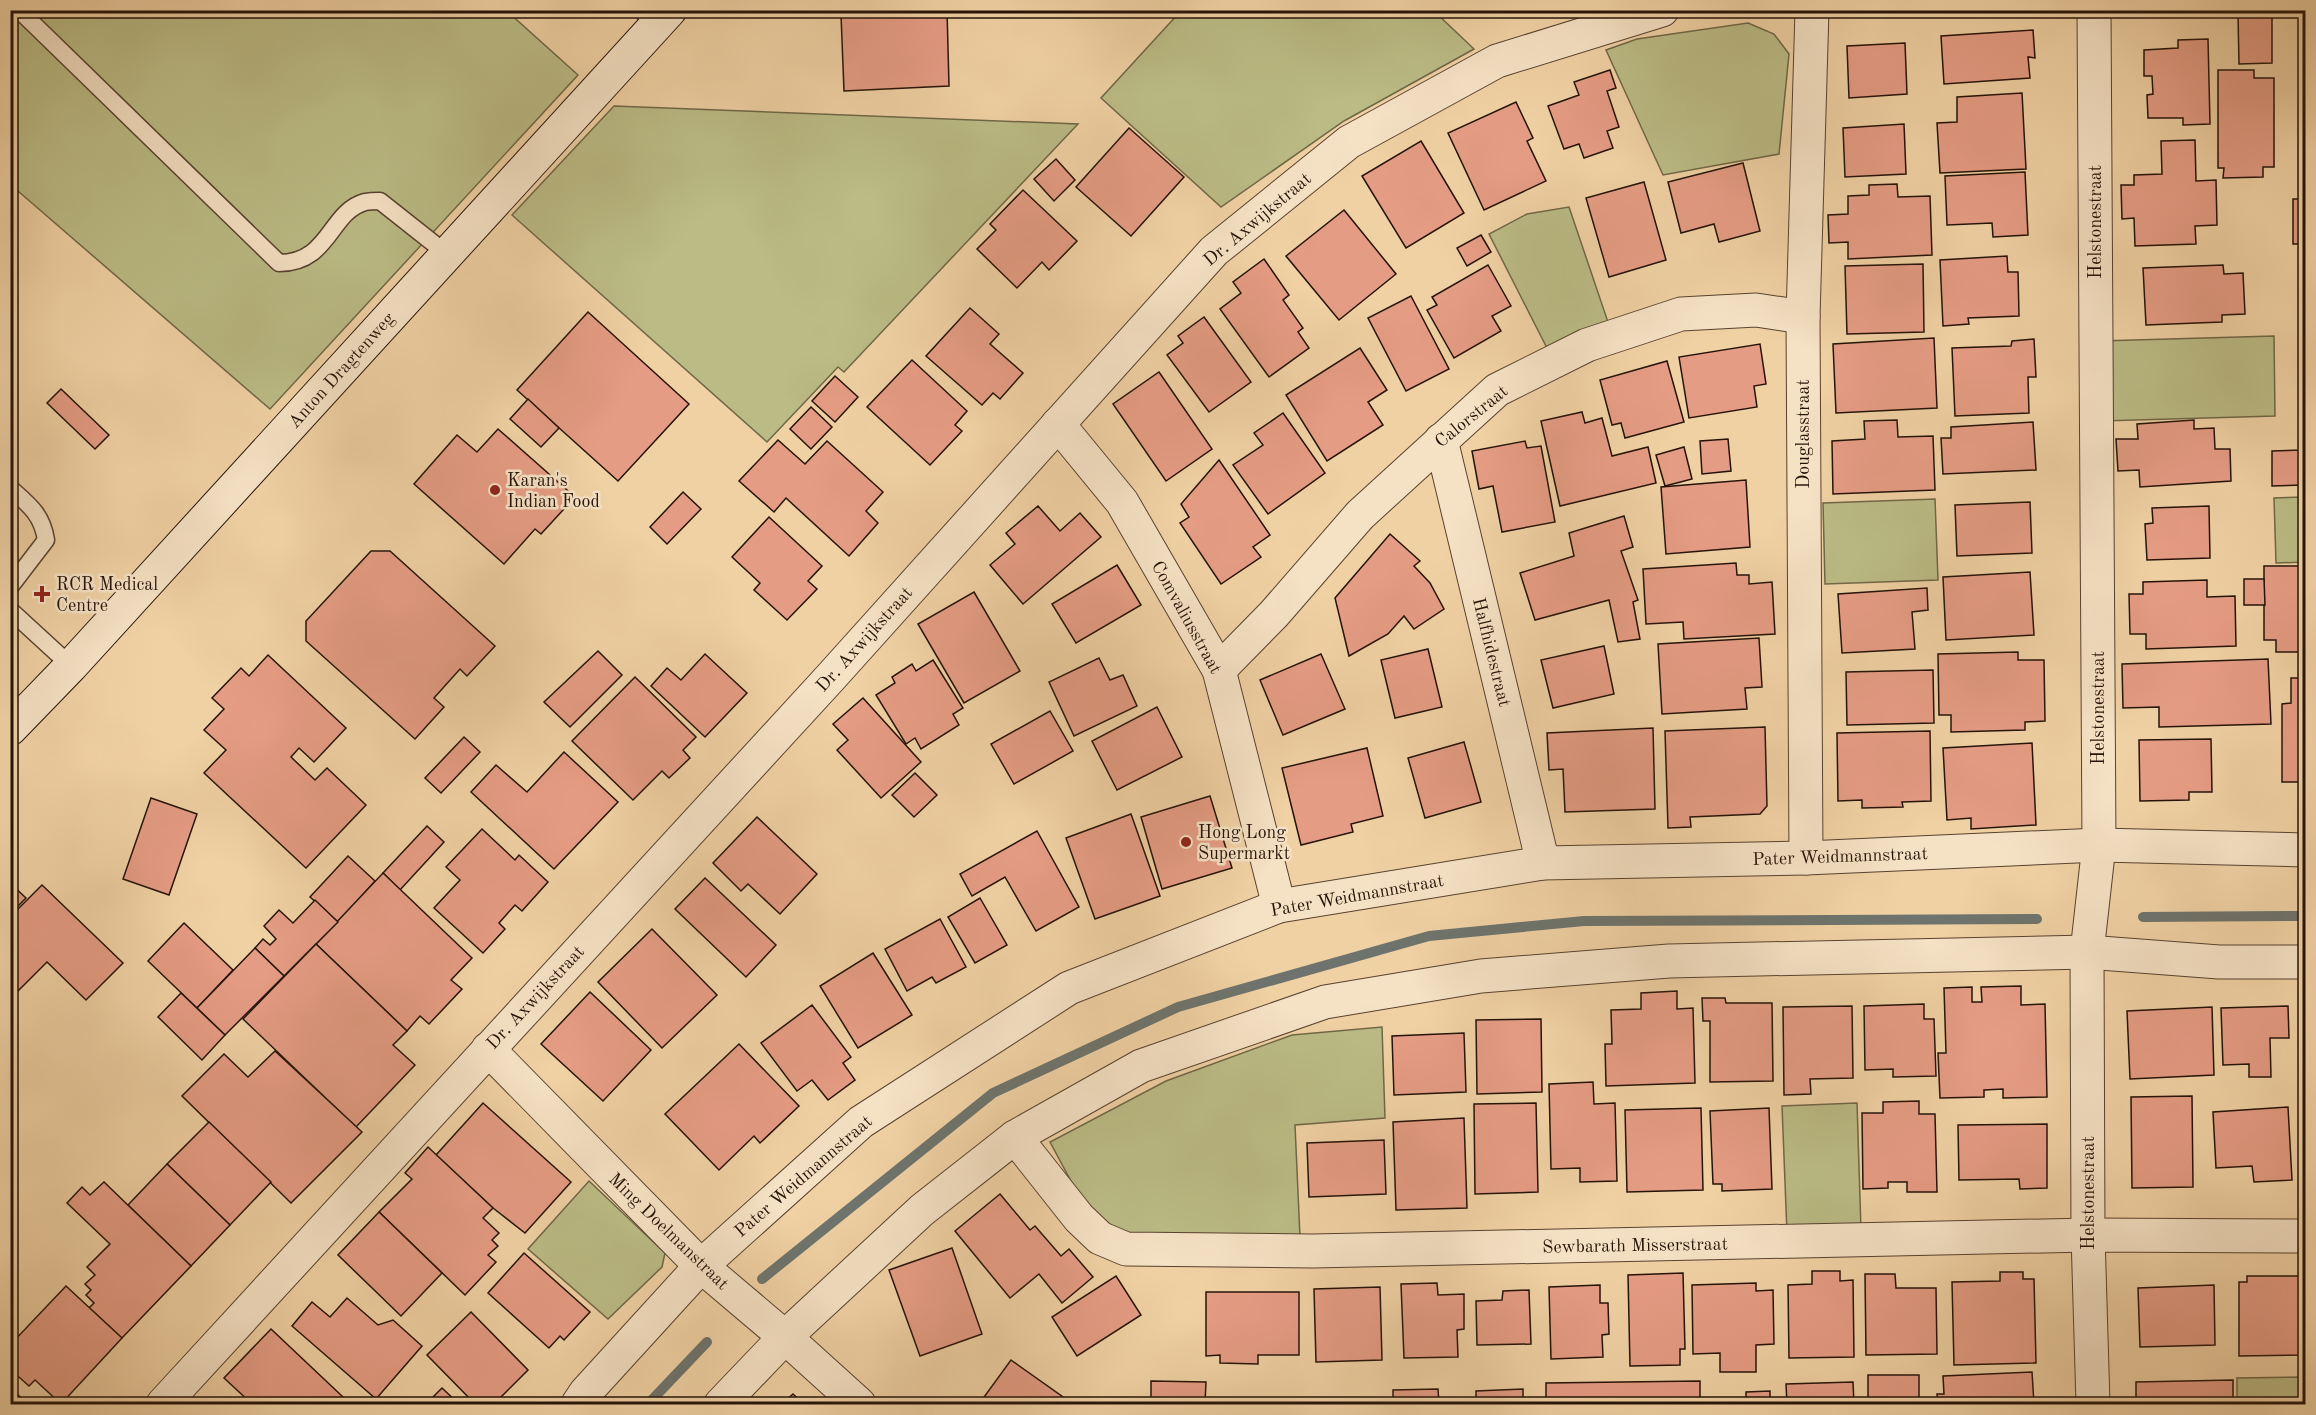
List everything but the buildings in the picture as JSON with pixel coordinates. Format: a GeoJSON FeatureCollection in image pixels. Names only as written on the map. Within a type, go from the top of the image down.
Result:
{"type":"FeatureCollection","features":[{"type":"Feature","properties":{"kind":"street","name":"Dr. Axwijkstraat"},"geometry":{"type":"LineString","coordinates":[[163,1404],[830,678],[1214,251],[1349,142],[1497,61],[1662,10]]}},
{"type":"Feature","properties":{"kind":"street","name":"Douglasstraat"},"geometry":{"type":"LineString","coordinates":[[1806,858],[1803,317],[1812,10]]}},
{"type":"Feature","properties":{"kind":"street","name":"Helstonestraat"},"geometry":{"type":"LineString","coordinates":[[2093,1404],[2088,1235],[2087,952],[2099,845],[2094,10]]}},
{"type":"Feature","properties":{"kind":"street","name":"Anton Dragtenweg"},"geometry":{"type":"LineString","coordinates":[[10,729],[71,666],[447,254],[656,15]]}},
{"type":"Feature","properties":{"kind":"street","name":"Calorstraat"},"geometry":{"type":"LineString","coordinates":[[1219,670],[1274,614],[1360,515],[1497,390],[1587,345],[1681,314],[1755,310],[1803,317]]}},
{"type":"Feature","properties":{"kind":"street","name":"Comvaliusstraat"},"geometry":{"type":"LineString","coordinates":[[1058,424],[1122,502],[1219,670],[1279,906]]}},
{"type":"Feature","properties":{"kind":"street","name":"Halfhidestraat"},"geometry":{"type":"LineString","coordinates":[[1441,440],[1543,863]]}},
{"type":"Feature","properties":{"kind":"street","name":"Pater Weidmannstraat"},"geometry":{"type":"LineString","coordinates":[[578,1404],[586,1392],[701,1266],[861,1122],[1069,988],[1279,906],[1543,863],[1806,858],[2099,845],[2306,850]]}},
{"type":"Feature","properties":{"kind":"street"},"geometry":{"type":"LineString","coordinates":[[722,1404],[785,1337],[922,1210],[1015,1137],[1141,1066],[1325,1002],[1481,976],[1670,961],[2087,952],[2219,962],[2306,962]]}},
{"type":"Feature","properties":{"kind":"street","name":"Ming Doelmanstraat"},"geometry":{"type":"LineString","coordinates":[[488,1048],[701,1266],[859,1404]]}},
{"type":"Feature","properties":{"kind":"street","name":"Sewbarath Misserstraat"},"geometry":{"type":"LineString","coordinates":[[1015,1137],[1079,1218],[1100,1238],[1126,1249],[1313,1251],[2088,1235],[2306,1236]]}},
{"type":"Feature","properties":{"kind":"lane"},"geometry":{"type":"LineString","coordinates":[[19,10],[279,263],[296,263],[312,254],[351,209],[366,202],[380,201],[447,254]]}},
{"type":"Feature","properties":{"kind":"lane"},"geometry":{"type":"LineString","coordinates":[[10,488],[30,506],[44,524],[46,540],[10,587]]}},
{"type":"Feature","properties":{"kind":"lane"},"geometry":{"type":"LineString","coordinates":[[10,610],[71,666]]}},
{"type":"Feature","properties":{"kind":"green space"},"geometry":{"type":"Polygon","coordinates":[[[11,11],[507,11],[578,75],[270,409],[11,185],[11,11]]]}},
{"type":"Feature","properties":{"kind":"green space"},"geometry":{"type":"Polygon","coordinates":[[[1175,11],[1434,11],[1474,49],[1344,121],[1221,207],[1101,98],[1178,14],[1175,11]]]}},
{"type":"Feature","properties":{"kind":"green space"},"geometry":{"type":"Polygon","coordinates":[[[1748,23],[1774,34],[1789,54],[1779,154],[1663,175],[1606,50],[1637,39],[1748,23]]]}},
{"type":"Feature","properties":{"kind":"green space"},"geometry":{"type":"Polygon","coordinates":[[[614,106],[1078,124],[844,372],[838,367],[767,442],[512,215],[614,106]]]}},
{"type":"Feature","properties":{"kind":"green space"},"geometry":{"type":"Polygon","coordinates":[[[1569,207],[1610,328],[1550,354],[1489,234],[1527,214],[1569,207]]]}},
{"type":"Feature","properties":{"kind":"green space"},"geometry":{"type":"Polygon","coordinates":[[[2274,336],[2275,416],[2101,421],[2099,341],[2274,336]]]}},
{"type":"Feature","properties":{"kind":"green space"},"geometry":{"type":"Polygon","coordinates":[[[2305,497],[2305,562],[2276,563],[2274,498],[2305,497]]]}},
{"type":"Feature","properties":{"kind":"green space"},"geometry":{"type":"Polygon","coordinates":[[[1935,499],[1938,580],[1825,584],[1823,503],[1935,499]]]}},
{"type":"Feature","properties":{"kind":"green space"},"geometry":{"type":"Polygon","coordinates":[[[1382,1027],[1385,1118],[1295,1125],[1300,1237],[1131,1239],[1086,1209],[1050,1142],[1166,1081],[1292,1035],[1382,1027]]]}},
{"type":"Feature","properties":{"kind":"green space"},"geometry":{"type":"Polygon","coordinates":[[[1857,1103],[1861,1230],[1787,1233],[1782,1106],[1857,1103]]]}},
{"type":"Feature","properties":{"kind":"green space"},"geometry":{"type":"Polygon","coordinates":[[[589,1181],[665,1253],[662,1267],[608,1319],[528,1249],[589,1181]]]}},
{"type":"Feature","properties":{"kind":"green space"},"geometry":{"type":"Polygon","coordinates":[[[2305,1377],[2305,1404],[2237,1404],[2237,1378],[2305,1377]]]}},
{"type":"Feature","properties":{"kind":"waterway"},"geometry":{"type":"LineString","coordinates":[[2143,917],[2306,916]]}},
{"type":"Feature","properties":{"kind":"waterway"},"geometry":{"type":"LineString","coordinates":[[762,1279],[993,1093],[1178,1007],[1429,936],[1584,921],[2037,919]]}},
{"type":"Feature","properties":{"kind":"waterway"},"geometry":{"type":"LineString","coordinates":[[648,1404],[707,1342]]}},
{"type":"Feature","properties":{"kind":"place","name":"Karan's Indian Food"},"geometry":{"type":"Point","coordinates":[495,490]}},
{"type":"Feature","properties":{"kind":"place","name":"RCR Medical Centre"},"geometry":{"type":"Point","coordinates":[42,594]}},
{"type":"Feature","properties":{"kind":"place","name":"Hong Long Supermarkt"},"geometry":{"type":"Point","coordinates":[1186,842]}}]}
